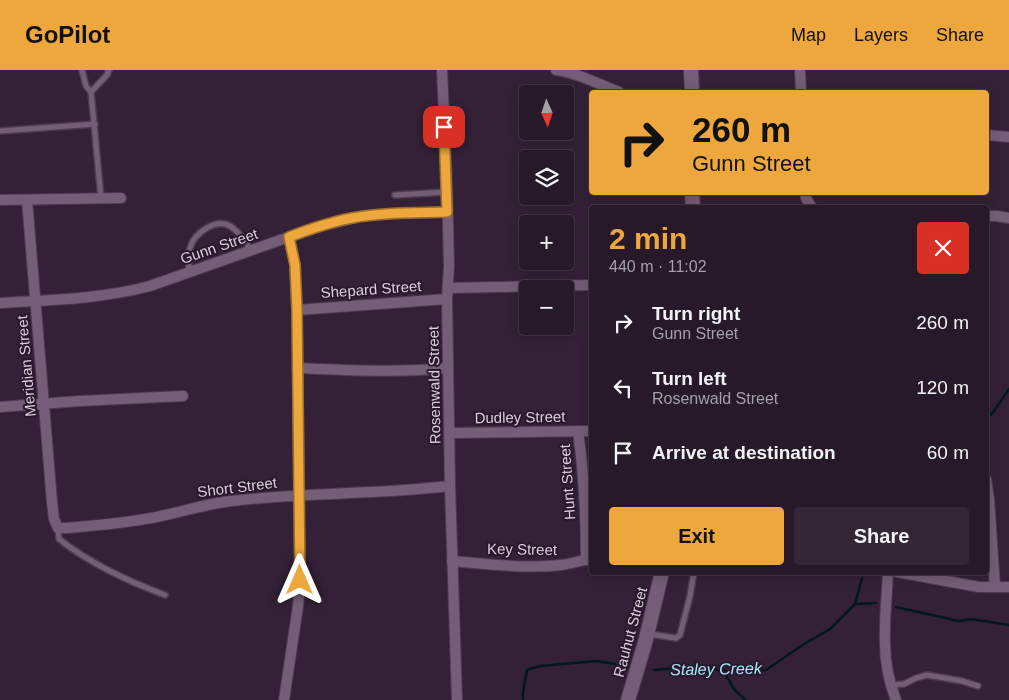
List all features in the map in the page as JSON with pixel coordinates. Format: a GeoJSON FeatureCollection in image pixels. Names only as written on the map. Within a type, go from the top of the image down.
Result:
{"type":"FeatureCollection","features":[{"type":"Feature","properties":{"kind":"main road"},"geometry":{"type":"LineString","coordinates":[[691,70],[692,90]]}},
{"type":"Feature","properties":{"kind":"main road","name":"Rauhut Street"},"geometry":{"type":"LineString","coordinates":[[628,700],[661,575]]}},
{"type":"Feature","properties":{"kind":"street","name":"Rosenwald Street"},"geometry":{"type":"LineString","coordinates":[[442,70],[447,192],[450,486],[457,700]]}},
{"type":"Feature","properties":{"kind":"street"},"geometry":{"type":"LineString","coordinates":[[556,70],[581,76],[613,90]]}},
{"type":"Feature","properties":{"kind":"street"},"geometry":{"type":"LineString","coordinates":[[800,70],[801,90]]}},
{"type":"Feature","properties":{"kind":"street"},"geometry":{"type":"LineString","coordinates":[[989,135],[1009,137]]}},
{"type":"Feature","properties":{"kind":"street"},"geometry":{"type":"LineString","coordinates":[[0,200],[121,198]]}},
{"type":"Feature","properties":{"kind":"street","name":"Meridian Street"},"geometry":{"type":"LineString","coordinates":[[27,200],[54,519],[58,528]]}},
{"type":"Feature","properties":{"kind":"street","name":"Gunn Street"},"geometry":{"type":"LineString","coordinates":[[0,303],[129,292],[320,226],[362,216],[447,212]]}},
{"type":"Feature","properties":{"kind":"street"},"geometry":{"type":"LineString","coordinates":[[989,216],[1009,218]]}},
{"type":"Feature","properties":{"kind":"street"},"geometry":{"type":"LineString","coordinates":[[284,700],[300,580],[297,310],[295,265],[289,237]]}},
{"type":"Feature","properties":{"kind":"street"},"geometry":{"type":"LineString","coordinates":[[448,288],[589,285]]}},
{"type":"Feature","properties":{"kind":"street","name":"Shepard Street"},"geometry":{"type":"LineString","coordinates":[[297,310],[448,299]]}},
{"type":"Feature","properties":{"kind":"street"},"geometry":{"type":"LineString","coordinates":[[297,368],[373,371],[448,368]]}},
{"type":"Feature","properties":{"kind":"street"},"geometry":{"type":"LineString","coordinates":[[0,407],[183,396]]}},
{"type":"Feature","properties":{"kind":"street","name":"Hunt Street"},"geometry":{"type":"LineString","coordinates":[[578,431],[589,559]]}},
{"type":"Feature","properties":{"kind":"street","name":"Dudley Street"},"geometry":{"type":"LineString","coordinates":[[450,433],[589,431]]}},
{"type":"Feature","properties":{"kind":"street","name":"Short Street"},"geometry":{"type":"LineString","coordinates":[[58,528],[132,521],[228,501],[450,486]]}},
{"type":"Feature","properties":{"kind":"street"},"geometry":{"type":"LineString","coordinates":[[989,499],[995,588]]}},
{"type":"Feature","properties":{"kind":"street","name":"Key Street"},"geometry":{"type":"LineString","coordinates":[[452,561],[530,567],[563,565],[589,559]]}},
{"type":"Feature","properties":{"kind":"street"},"geometry":{"type":"LineString","coordinates":[[888,575],[884,643],[891,685],[896,700]]}},
{"type":"Feature","properties":{"kind":"street"},"geometry":{"type":"LineString","coordinates":[[913,575],[965,585],[995,588],[1009,587]]}},
{"type":"Feature","properties":{"kind":"lane"},"geometry":{"type":"LineString","coordinates":[[82,70],[86,86],[91,92],[101,199]]}},
{"type":"Feature","properties":{"kind":"lane"},"geometry":{"type":"LineString","coordinates":[[91,92],[107,76],[108,70]]}},
{"type":"Feature","properties":{"kind":"lane"},"geometry":{"type":"LineString","coordinates":[[0,131],[95,124]]}},
{"type":"Feature","properties":{"kind":"lane"},"geometry":{"type":"LineString","coordinates":[[395,194],[447,192]]}},
{"type":"Feature","properties":{"kind":"lane"},"geometry":{"type":"LineString","coordinates":[[190,272],[190,250],[192,243],[200,234],[216,224],[231,226],[251,251]]}},
{"type":"Feature","properties":{"kind":"lane"},"geometry":{"type":"LineString","coordinates":[[58,528],[59,538],[72,549],[119,575],[165,595]]}},
{"type":"Feature","properties":{"kind":"lane"},"geometry":{"type":"LineString","coordinates":[[647,633],[676,638],[680,635],[694,575]]}},
{"type":"Feature","properties":{"kind":"lane"},"geometry":{"type":"LineString","coordinates":[[891,685],[904,684],[927,675],[962,681],[978,686]]}},
{"type":"Feature","properties":{"kind":"waterway"},"geometry":{"type":"LineString","coordinates":[[989,417],[1009,389]]}},
{"type":"Feature","properties":{"kind":"waterway"},"geometry":{"type":"LineString","coordinates":[[855,604],[862,578]]}},
{"type":"Feature","properties":{"kind":"waterway","name":"Staley Creek"},"geometry":{"type":"LineString","coordinates":[[654,670],[678,668],[741,671],[766,670],[830,629],[855,604],[876,603]]}},
{"type":"Feature","properties":{"kind":"waterway","name":"Staley Creek"},"geometry":{"type":"LineString","coordinates":[[896,607],[959,621],[971,619],[1009,625]]}},
{"type":"Feature","properties":{"kind":"waterway","name":"Staley Creek"},"geometry":{"type":"LineString","coordinates":[[523,700],[527,670],[540,666],[597,661],[615,664]]}},
{"type":"Feature","properties":{"kind":"waterway"},"geometry":{"type":"LineString","coordinates":[[723,670],[734,689],[745,700]]}},
{"type":"Feature","properties":{"kind":"route"},"geometry":{"type":"LineString","coordinates":[[300,580],[298,337],[295,265],[289,237],[349,218],[387,214],[447,212],[444,127]]}}]}
